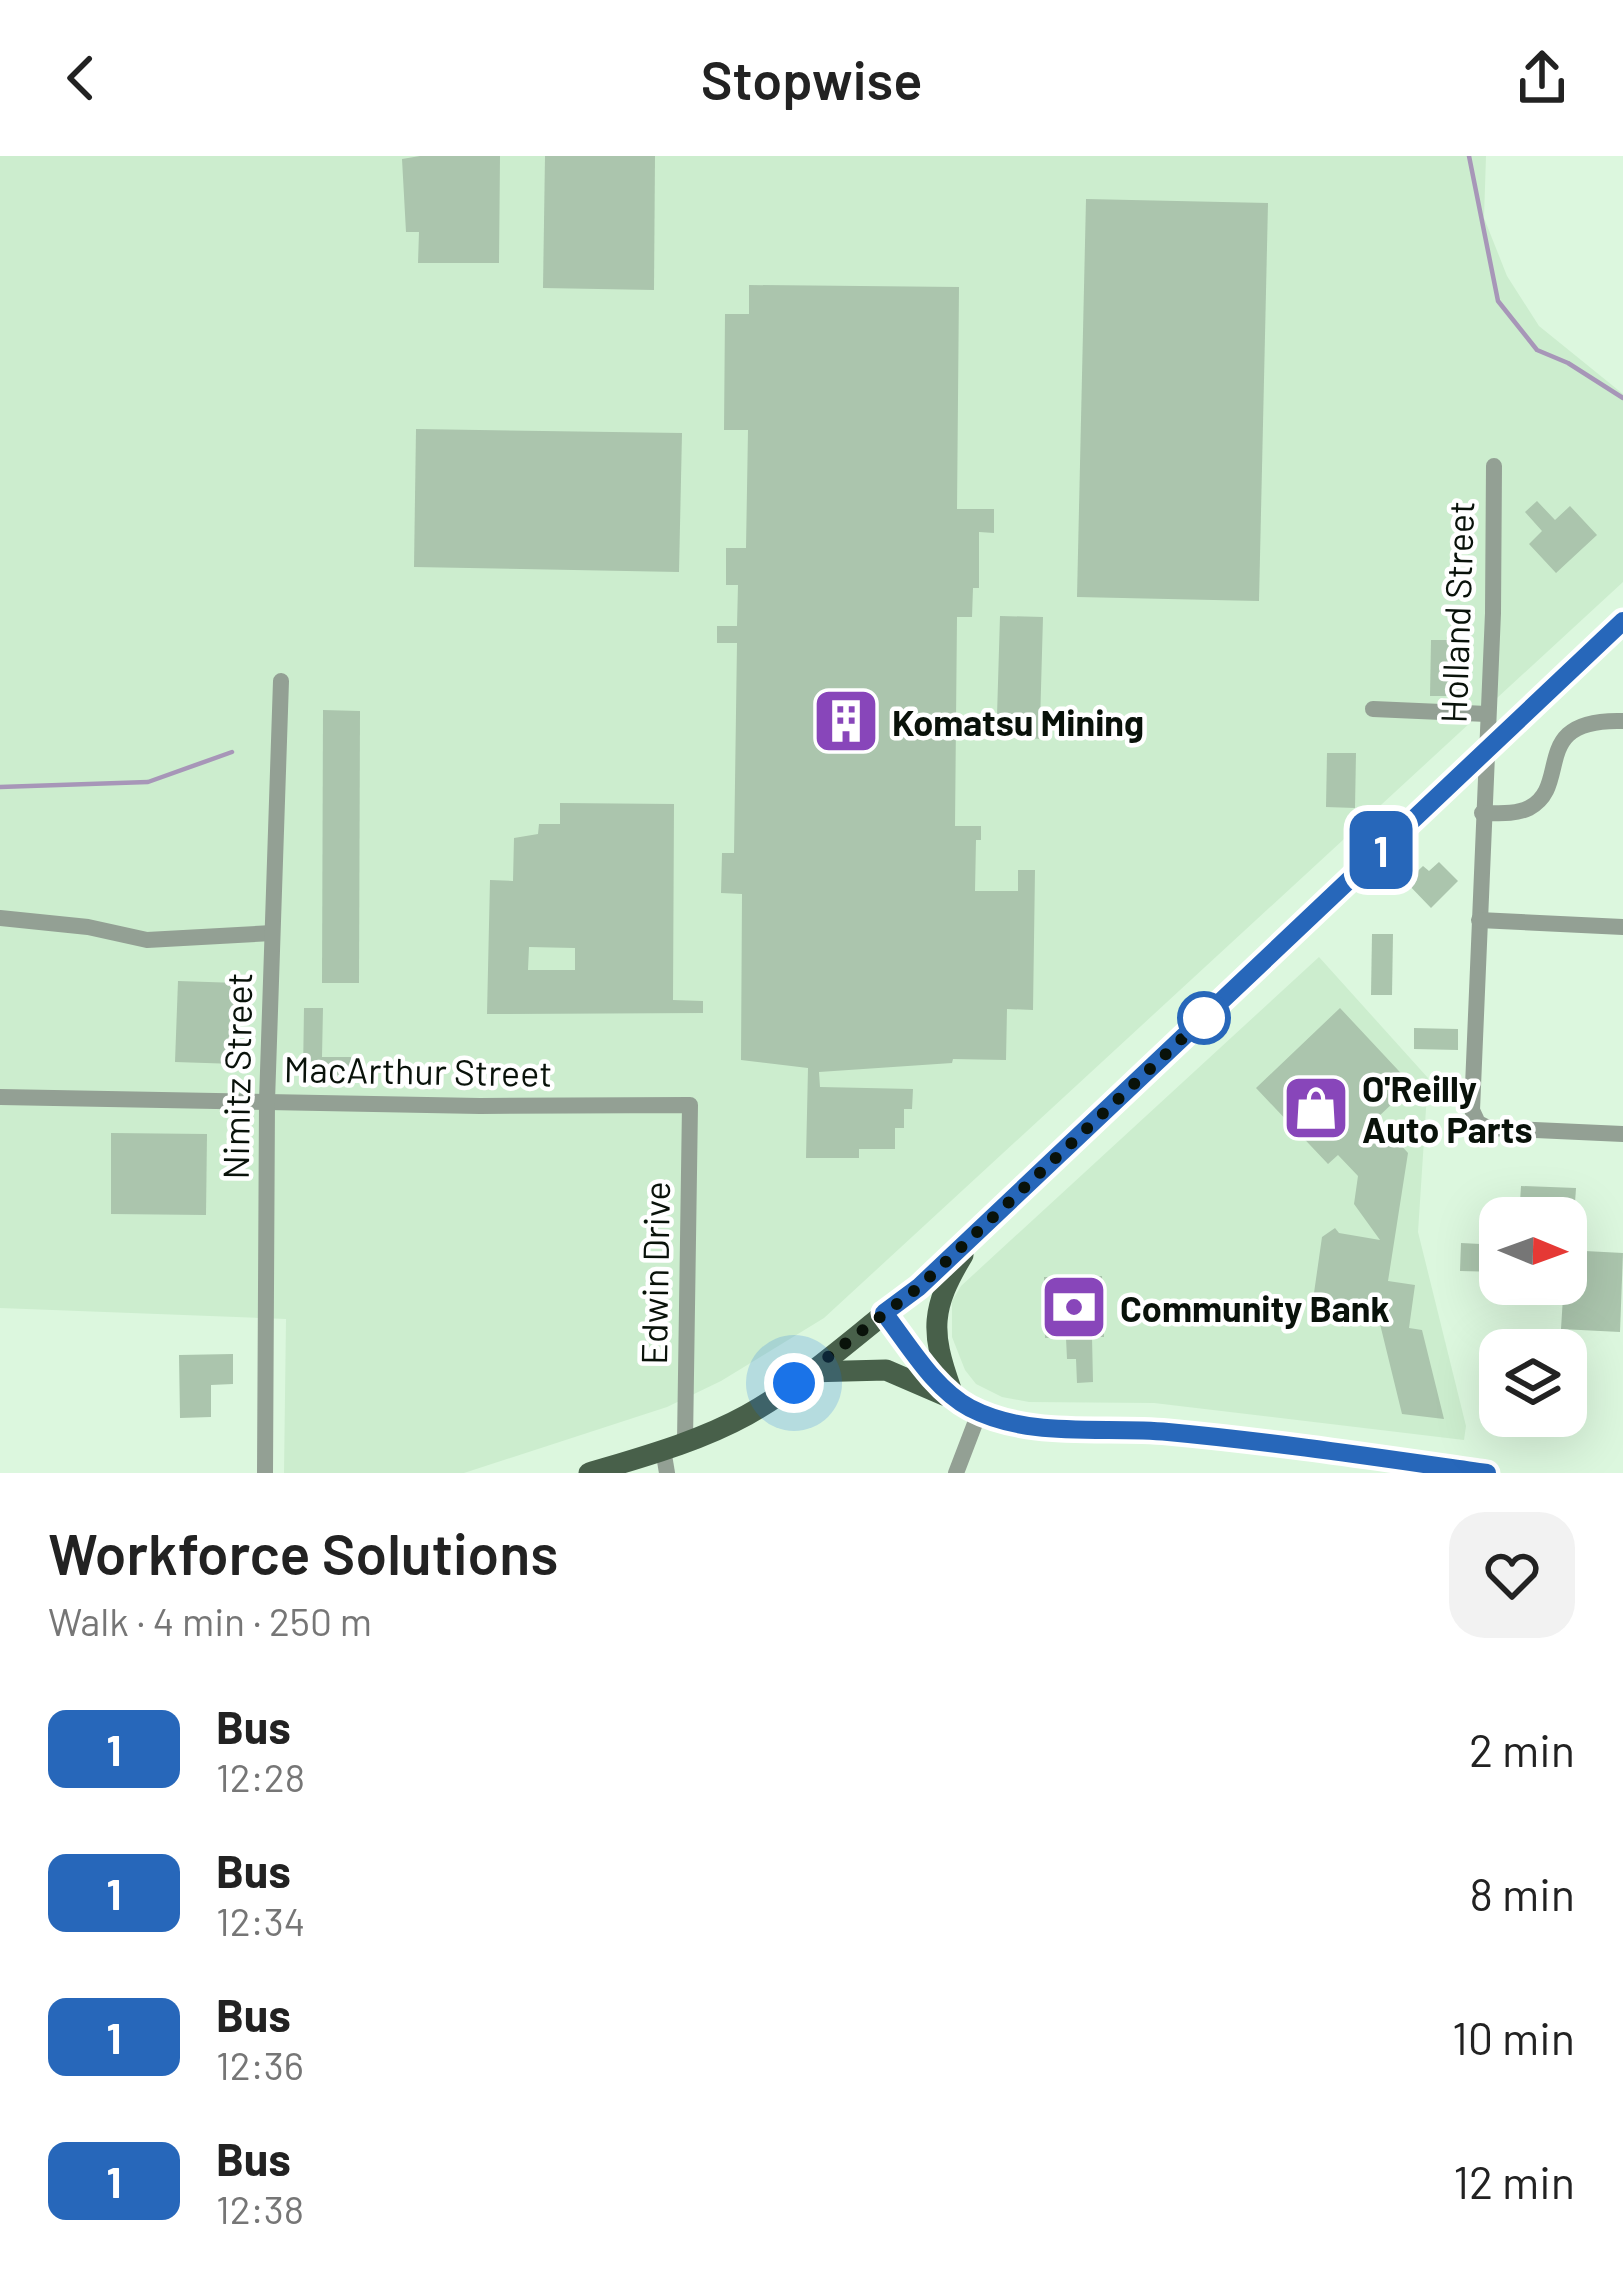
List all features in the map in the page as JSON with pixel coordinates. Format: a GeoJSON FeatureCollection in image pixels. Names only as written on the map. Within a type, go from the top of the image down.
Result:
{"type":"FeatureCollection","features":[{"type":"Feature","properties":{"kind":"main road"},"geometry":{"type":"LineString","coordinates":[[589,1473],[674,1446],[761,1407],[919,1287],[1623,621]]}},
{"type":"Feature","properties":{"kind":"main road"},"geometry":{"type":"LineString","coordinates":[[956,1400],[937,1350],[937,1307],[977,1232]]}},
{"type":"Feature","properties":{"kind":"main road"},"geometry":{"type":"LineString","coordinates":[[884,1313],[956,1400]]}},
{"type":"Feature","properties":{"kind":"main road"},"geometry":{"type":"LineString","coordinates":[[808,1372],[886,1370],[979,1412],[1028,1427],[1189,1434],[1488,1473]]}},
{"type":"Feature","properties":{"kind":"street","name":"Holland Street"},"geometry":{"type":"LineString","coordinates":[[1494,466],[1493,613],[1471,1105],[1476,1120],[1488,1129],[1623,1134]]}},
{"type":"Feature","properties":{"kind":"street","name":"Nimitz Street"},"geometry":{"type":"LineString","coordinates":[[265,1473],[267,1101],[280,681]]}},
{"type":"Feature","properties":{"kind":"street"},"geometry":{"type":"LineString","coordinates":[[1372,710],[1487,714]]}},
{"type":"Feature","properties":{"kind":"street"},"geometry":{"type":"LineString","coordinates":[[1482,813],[1516,812],[1535,804],[1565,737],[1592,722],[1623,721]]}},
{"type":"Feature","properties":{"kind":"street"},"geometry":{"type":"LineString","coordinates":[[0,918],[88,927],[147,940],[272,933]]}},
{"type":"Feature","properties":{"kind":"street"},"geometry":{"type":"LineString","coordinates":[[1479,920],[1623,927]]}},
{"type":"Feature","properties":{"kind":"street","name":"MacArthur Street"},"geometry":{"type":"LineString","coordinates":[[0,1097],[690,1105]]}},
{"type":"Feature","properties":{"kind":"street","name":"Edwin Drive"},"geometry":{"type":"LineString","coordinates":[[667,1473],[674,1446],[690,1105]]}},
{"type":"Feature","properties":{"kind":"street"},"geometry":{"type":"LineString","coordinates":[[956,1473],[979,1412]]}},
{"type":"Feature","properties":{"kind":"shaded area","name":"Komatsu Mining"},"geometry":{"type":"Polygon","coordinates":[[[0,156],[1486,156],[1484,218],[1507,276],[1539,326],[1623,394],[1623,582],[824,1318],[721,1381],[667,1407],[464,1473],[284,1473],[286,1319],[0,1308],[0,156]]]}},
{"type":"Feature","properties":{"kind":"shaded area"},"geometry":{"type":"Polygon","coordinates":[[[1319,957],[1428,1078],[1418,1232],[1466,1426],[1464,1440],[1154,1403],[1029,1402],[1002,1397],[976,1384],[952,1337],[952,1301],[961,1286],[1319,957]]]}},
{"type":"Feature","properties":{"kind":"building"},"geometry":{"type":"Polygon","coordinates":[[[500,156],[499,263],[418,263],[419,232],[406,232],[402,159],[500,156]]]}},
{"type":"Feature","properties":{"kind":"building"},"geometry":{"type":"Polygon","coordinates":[[[545,156],[655,156],[654,290],[543,288],[545,156]]]}},
{"type":"Feature","properties":{"kind":"building"},"geometry":{"type":"Polygon","coordinates":[[[1086,199],[1268,203],[1259,601],[1077,597],[1086,199]]]}},
{"type":"Feature","properties":{"kind":"building","name":"Komatsu Mining"},"geometry":{"type":"Polygon","coordinates":[[[749,285],[959,287],[957,509],[994,509],[994,533],[979,532],[979,588],[973,588],[972,617],[957,617],[955,826],[981,826],[981,840],[976,840],[975,891],[1018,891],[1018,870],[1035,870],[1033,1010],[1007,1009],[1006,1060],[953,1059],[952,1063],[819,1072],[820,1087],[913,1089],[912,1109],[904,1109],[904,1128],[895,1128],[895,1149],[859,1149],[859,1158],[806,1158],[808,1068],[741,1060],[742,894],[721,893],[722,853],[734,853],[737,643],[717,643],[717,626],[737,626],[738,585],[726,585],[726,548],[746,548],[748,430],[724,430],[725,314],[749,314],[749,285]]]}},
{"type":"Feature","properties":{"kind":"building"},"geometry":{"type":"Polygon","coordinates":[[[416,429],[682,433],[679,572],[414,567],[416,429]]]}},
{"type":"Feature","properties":{"kind":"building"},"geometry":{"type":"Polygon","coordinates":[[[1537,501],[1555,520],[1570,506],[1597,535],[1556,573],[1529,544],[1542,531],[1525,512],[1537,501]]]}},
{"type":"Feature","properties":{"kind":"building"},"geometry":{"type":"Polygon","coordinates":[[[1000,616],[1043,617],[1040,724],[1044,724],[1044,739],[1023,738],[1023,716],[997,716],[1000,616]]]}},
{"type":"Feature","properties":{"kind":"building"},"geometry":{"type":"Polygon","coordinates":[[[1431,640],[1461,640],[1460,696],[1430,696],[1431,640]]]}},
{"type":"Feature","properties":{"kind":"building"},"geometry":{"type":"Polygon","coordinates":[[[323,710],[360,711],[359,983],[322,983],[323,710]]]}},
{"type":"Feature","properties":{"kind":"building"},"geometry":{"type":"Polygon","coordinates":[[[1327,753],[1356,753],[1355,808],[1326,807],[1327,753]]]}},
{"type":"Feature","properties":{"kind":"building"},"geometry":{"type":"Polygon","coordinates":[[[560,803],[674,804],[673,1000],[703,1001],[703,1013],[487,1014],[490,880],[513,881],[514,838],[538,834],[539,824],[560,824],[560,803]],[[529,947],[528,970],[575,970],[575,948],[529,947]]]}},
{"type":"Feature","properties":{"kind":"building"},"geometry":{"type":"Polygon","coordinates":[[[1439,862],[1458,881],[1431,908],[1406,882],[1423,866],[1429,871],[1439,862]]]}},
{"type":"Feature","properties":{"kind":"building"},"geometry":{"type":"Polygon","coordinates":[[[1372,934],[1393,934],[1392,995],[1371,995],[1372,934]]]}},
{"type":"Feature","properties":{"kind":"building"},"geometry":{"type":"Polygon","coordinates":[[[178,981],[238,983],[236,1064],[175,1062],[178,981]]]}},
{"type":"Feature","properties":{"kind":"building"},"geometry":{"type":"Polygon","coordinates":[[[304,1008],[323,1008],[322,1057],[351,1057],[351,1075],[303,1074],[304,1008]]]}},
{"type":"Feature","properties":{"kind":"building"},"geometry":{"type":"Polygon","coordinates":[[[1340,1008],[1412,1085],[1377,1118],[1408,1153],[1388,1281],[1415,1285],[1409,1328],[1422,1330],[1444,1419],[1402,1414],[1380,1324],[1311,1314],[1322,1237],[1335,1228],[1339,1233],[1380,1240],[1354,1204],[1358,1176],[1338,1155],[1328,1164],[1256,1088],[1340,1008]]]}},
{"type":"Feature","properties":{"kind":"building"},"geometry":{"type":"Polygon","coordinates":[[[1414,1028],[1458,1029],[1458,1050],[1414,1049],[1414,1028]]]}},
{"type":"Feature","properties":{"kind":"building"},"geometry":{"type":"Polygon","coordinates":[[[111,1133],[207,1134],[206,1215],[111,1214],[111,1133]]]}},
{"type":"Feature","properties":{"kind":"building"},"geometry":{"type":"Polygon","coordinates":[[[1521,1186],[1576,1188],[1575,1197],[1520,1197],[1521,1186]]]}},
{"type":"Feature","properties":{"kind":"building"},"geometry":{"type":"Polygon","coordinates":[[[1461,1243],[1479,1244],[1479,1271],[1460,1271],[1461,1243]]]}},
{"type":"Feature","properties":{"kind":"building"},"geometry":{"type":"Polygon","coordinates":[[[1587,1251],[1623,1253],[1620,1332],[1561,1329],[1563,1305],[1587,1305],[1587,1251]]]}},
{"type":"Feature","properties":{"kind":"building","name":"Community Bank"},"geometry":{"type":"Polygon","coordinates":[[[1102,1276],[1104,1337],[1092,1337],[1093,1382],[1077,1383],[1076,1359],[1067,1359],[1066,1338],[1045,1338],[1044,1277],[1102,1276]]]}},
{"type":"Feature","properties":{"kind":"building"},"geometry":{"type":"Polygon","coordinates":[[[233,1354],[233,1384],[211,1385],[211,1417],[180,1418],[179,1355],[233,1354]]]}},
{"type":"Feature","properties":{"kind":"waterway"},"geometry":{"type":"LineString","coordinates":[[1469,156],[1498,301],[1537,350],[1568,363],[1623,398]]}},
{"type":"Feature","properties":{"kind":"waterway"},"geometry":{"type":"LineString","coordinates":[[0,787],[148,782],[232,752]]}},
{"type":"Feature","properties":{"kind":"bus line","name":"1"},"geometry":{"type":"LineString","coordinates":[[1487,1473],[1253,1441],[1149,1430],[1028,1427],[1001,1421],[956,1400],[884,1313],[919,1287],[1623,621]]}},
{"type":"Feature","properties":{"kind":"place","name":"Komatsu Mining"},"geometry":{"type":"Point","coordinates":[846,721]}},
{"type":"Feature","properties":{"kind":"place","name":"O'Reilly Auto Parts"},"geometry":{"type":"Point","coordinates":[1316,1108]}},
{"type":"Feature","properties":{"kind":"place","name":"Community Bank"},"geometry":{"type":"Point","coordinates":[1074,1307]}},
{"type":"Feature","properties":{"kind":"route"},"geometry":{"type":"LineString","coordinates":[[794,1383],[919,1287],[1204,1018]]}}]}
